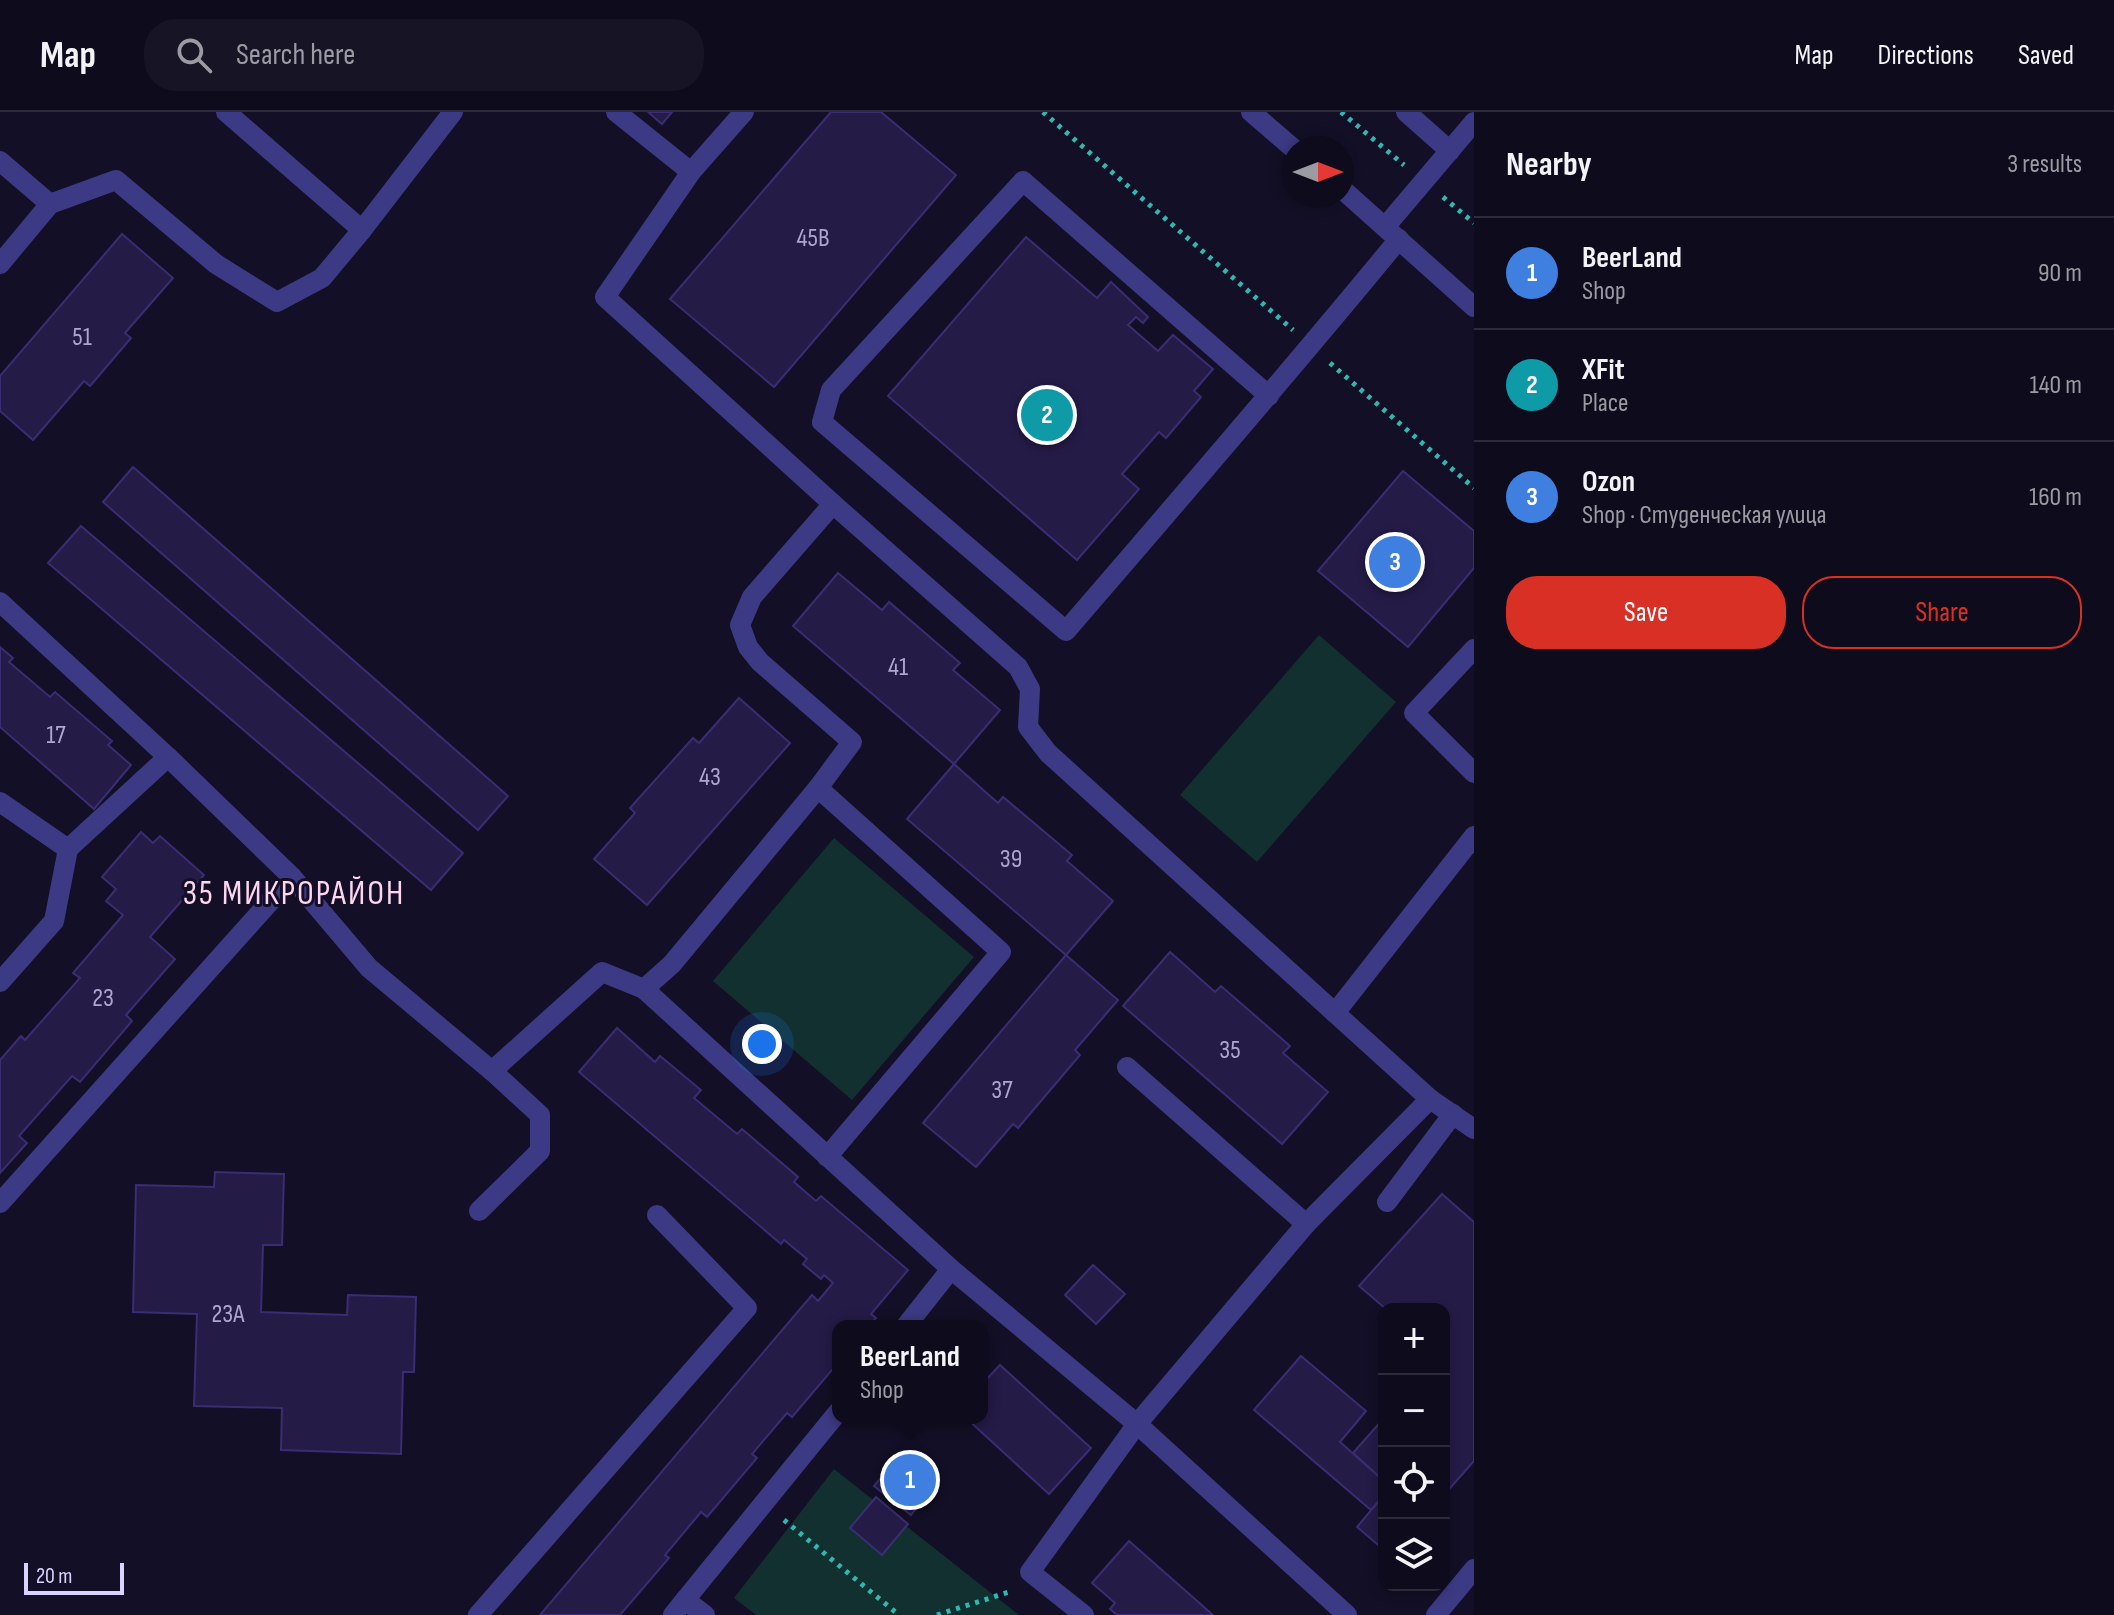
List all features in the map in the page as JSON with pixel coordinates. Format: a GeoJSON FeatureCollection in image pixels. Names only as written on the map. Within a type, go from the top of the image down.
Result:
{"type":"FeatureCollection","features":[{"type":"Feature","properties":{"kind":"street"},"geometry":{"type":"LineString","coordinates":[[226,112],[362,230]]}},
{"type":"Feature","properties":{"kind":"street"},"geometry":{"type":"LineString","coordinates":[[0,264],[50,204],[116,180],[216,264],[277,302],[322,278],[453,112]]}},
{"type":"Feature","properties":{"kind":"street"},"geometry":{"type":"LineString","coordinates":[[616,112],[691,172]]}},
{"type":"Feature","properties":{"kind":"street"},"geometry":{"type":"LineString","coordinates":[[744,112],[691,172],[605,297],[1018,667],[1030,689],[1028,727],[1048,753],[1430,1099],[1474,1128]]}},
{"type":"Feature","properties":{"kind":"street"},"geometry":{"type":"LineString","coordinates":[[1251,112],[1282,139]]}},
{"type":"Feature","properties":{"kind":"street"},"geometry":{"type":"LineString","coordinates":[[1406,112],[1450,151]]}},
{"type":"Feature","properties":{"kind":"street"},"geometry":{"type":"LineString","coordinates":[[1269,396],[1023,181],[831,390],[822,422],[1066,631],[1269,396],[1311,346],[1474,122]]}},
{"type":"Feature","properties":{"kind":"street"},"geometry":{"type":"LineString","coordinates":[[0,161],[50,204]]}},
{"type":"Feature","properties":{"kind":"street"},"geometry":{"type":"LineString","coordinates":[[1354,200],[1474,307]]}},
{"type":"Feature","properties":{"kind":"street"},"geometry":{"type":"LineString","coordinates":[[644,989],[672,964],[818,788],[852,742],[760,662],[748,647],[740,625],[752,597],[833,504]]}},
{"type":"Feature","properties":{"kind":"street"},"geometry":{"type":"LineString","coordinates":[[0,602],[292,877],[369,968],[540,1115],[540,1151],[479,1211]]}},
{"type":"Feature","properties":{"kind":"street"},"geometry":{"type":"LineString","coordinates":[[1474,649],[1414,713],[1474,773]]}},
{"type":"Feature","properties":{"kind":"street"},"geometry":{"type":"LineString","coordinates":[[0,982],[54,921],[68,849],[168,757]]}},
{"type":"Feature","properties":{"kind":"street"},"geometry":{"type":"LineString","coordinates":[[818,788],[1001,952],[827,1157]]}},
{"type":"Feature","properties":{"kind":"street"},"geometry":{"type":"LineString","coordinates":[[0,802],[68,849]]}},
{"type":"Feature","properties":{"kind":"street"},"geometry":{"type":"LineString","coordinates":[[1335,1013],[1474,836]]}},
{"type":"Feature","properties":{"kind":"street"},"geometry":{"type":"LineString","coordinates":[[0,1203],[292,877]]}},
{"type":"Feature","properties":{"kind":"street"},"geometry":{"type":"LineString","coordinates":[[492,1071],[602,972],[644,989],[951,1269],[1137,1424],[1347,1615]]}},
{"type":"Feature","properties":{"kind":"street"},"geometry":{"type":"LineString","coordinates":[[1127,1067],[1306,1224]]}},
{"type":"Feature","properties":{"kind":"street"},"geometry":{"type":"LineString","coordinates":[[1084,1615],[1030,1572],[1137,1424],[1306,1224],[1430,1099]]}},
{"type":"Feature","properties":{"kind":"street"},"geometry":{"type":"LineString","coordinates":[[1387,1202],[1453,1114]]}},
{"type":"Feature","properties":{"kind":"street"},"geometry":{"type":"LineString","coordinates":[[478,1615],[747,1308],[657,1215]]}},
{"type":"Feature","properties":{"kind":"street"},"geometry":{"type":"LineString","coordinates":[[911,1320],[951,1269]]}},
{"type":"Feature","properties":{"kind":"street"},"geometry":{"type":"LineString","coordinates":[[705,1615],[679,1608],[832,1420]]}},
{"type":"Feature","properties":{"kind":"street"},"geometry":{"type":"LineString","coordinates":[[1436,1615],[1474,1569]]}},
{"type":"Feature","properties":{"kind":"path"},"geometry":{"type":"LineString","coordinates":[[1043,112],[1474,488]]}},
{"type":"Feature","properties":{"kind":"path"},"geometry":{"type":"LineString","coordinates":[[764,1505],[899,1615]]}},
{"type":"Feature","properties":{"kind":"path"},"geometry":{"type":"LineString","coordinates":[[937,1615],[1042,1581]]}},
{"type":"Feature","properties":{"kind":"green space"},"geometry":{"type":"Polygon","coordinates":[[[1319,635],[1396,702],[1257,862],[1180,795],[1319,635]]]}},
{"type":"Feature","properties":{"kind":"green space"},"geometry":{"type":"Polygon","coordinates":[[[834,838],[974,957],[852,1100],[713,981],[834,838]]]}},
{"type":"Feature","properties":{"kind":"green space"},"geometry":{"type":"Polygon","coordinates":[[[834,1469],[1019,1615],[756,1615],[734,1598],[834,1469]]]}},
{"type":"Feature","properties":{"kind":"building"},"geometry":{"type":"Polygon","coordinates":[[[648,112],[672,112],[662,124],[648,112]]]}},
{"type":"Feature","properties":{"kind":"building"},"geometry":{"type":"Polygon","coordinates":[[[831,112],[881,112],[956,175],[774,387],[670,299],[831,112]]]}},
{"type":"Feature","properties":{"kind":"building"},"geometry":{"type":"Polygon","coordinates":[[[122,234],[173,278],[125,333],[131,338],[90,386],[84,381],[33,440],[0,411],[0,376],[122,234]]]}},
{"type":"Feature","properties":{"kind":"building"},"geometry":{"type":"Polygon","coordinates":[[[1026,237],[1097,298],[1111,282],[1148,317],[1143,323],[1136,317],[1128,325],[1158,351],[1173,335],[1213,369],[1194,391],[1201,397],[1166,438],[1159,432],[1122,474],[1139,489],[1077,560],[888,396],[1026,237]]]}},
{"type":"Feature","properties":{"kind":"building"},"geometry":{"type":"Polygon","coordinates":[[[133,467],[508,796],[478,830],[103,502],[133,467]]]}},
{"type":"Feature","properties":{"kind":"building"},"geometry":{"type":"Polygon","coordinates":[[[1403,471],[1474,531],[1474,568],[1408,647],[1318,571],[1403,471]]]}},
{"type":"Feature","properties":{"kind":"building"},"geometry":{"type":"Polygon","coordinates":[[[81,526],[463,853],[431,890],[48,563],[81,526]]]}},
{"type":"Feature","properties":{"kind":"building"},"geometry":{"type":"Polygon","coordinates":[[[838,573],[882,610],[889,602],[960,663],[953,670],[1000,710],[954,764],[793,626],[838,573]]]}},
{"type":"Feature","properties":{"kind":"building"},"geometry":{"type":"Polygon","coordinates":[[[0,647],[13,658],[9,662],[50,697],[55,692],[112,741],[108,745],[131,765],[94,809],[0,727],[0,647]]]}},
{"type":"Feature","properties":{"kind":"building"},"geometry":{"type":"Polygon","coordinates":[[[739,698],[790,743],[647,905],[594,859],[635,813],[630,808],[693,738],[699,743],[739,698]]]}},
{"type":"Feature","properties":{"kind":"building"},"geometry":{"type":"Polygon","coordinates":[[[954,764],[998,803],[1003,797],[1072,855],[1067,861],[1113,901],[1066,955],[907,819],[954,764]]]}},
{"type":"Feature","properties":{"kind":"building"},"geometry":{"type":"Polygon","coordinates":[[[141,832],[153,843],[160,836],[204,875],[150,937],[175,959],[126,1015],[132,1021],[80,1082],[72,1076],[19,1136],[27,1143],[0,1173],[0,1060],[21,1036],[25,1040],[80,978],[73,973],[123,915],[106,901],[116,889],[102,877],[141,832]]]}},
{"type":"Feature","properties":{"kind":"building"},"geometry":{"type":"Polygon","coordinates":[[[1170,952],[1215,992],[1221,986],[1290,1046],[1283,1053],[1328,1092],[1282,1144],[1123,1006],[1170,952]]]}},
{"type":"Feature","properties":{"kind":"building"},"geometry":{"type":"Polygon","coordinates":[[[1066,955],[1118,1000],[1075,1050],[1080,1055],[1018,1128],[1013,1124],[976,1167],[923,1123],[1066,955]]]}},
{"type":"Feature","properties":{"kind":"building"},"geometry":{"type":"Polygon","coordinates":[[[617,1028],[655,1062],[660,1056],[701,1090],[694,1098],[737,1134],[742,1129],[798,1177],[794,1182],[816,1201],[821,1196],[908,1270],[871,1314],[876,1318],[874,1320],[832,1320],[832,1370],[792,1417],[787,1413],[752,1454],[757,1458],[707,1517],[701,1512],[665,1555],[669,1558],[620,1615],[540,1615],[812,1295],[818,1301],[833,1283],[824,1275],[821,1279],[803,1264],[807,1259],[784,1240],[781,1244],[579,1072],[617,1028]]]}},
{"type":"Feature","properties":{"kind":"building"},"geometry":{"type":"Polygon","coordinates":[[[215,1172],[284,1174],[282,1245],[263,1245],[261,1312],[347,1315],[348,1295],[416,1297],[414,1372],[403,1372],[401,1454],[281,1450],[282,1408],[194,1406],[197,1314],[133,1312],[136,1185],[214,1187],[215,1172]]]}},
{"type":"Feature","properties":{"kind":"building"},"geometry":{"type":"Polygon","coordinates":[[[1442,1194],[1474,1222],[1474,1461],[1450,1488],[1450,1303],[1379,1303],[1359,1286],[1442,1194]]]}},
{"type":"Feature","properties":{"kind":"building"},"geometry":{"type":"Polygon","coordinates":[[[1093,1265],[1125,1294],[1096,1324],[1065,1295],[1093,1265]]]}},
{"type":"Feature","properties":{"kind":"building"},"geometry":{"type":"Polygon","coordinates":[[[1301,1356],[1366,1411],[1340,1442],[1378,1476],[1378,1502],[1371,1510],[1254,1410],[1301,1356]]]}},
{"type":"Feature","properties":{"kind":"building"},"geometry":{"type":"Polygon","coordinates":[[[1000,1365],[1091,1448],[1049,1494],[973,1424],[988,1424],[988,1378],[1000,1365]]]}},
{"type":"Feature","properties":{"kind":"building"},"geometry":{"type":"Polygon","coordinates":[[[1378,1425],[1378,1476],[1353,1453],[1378,1425]]]}},
{"type":"Feature","properties":{"kind":"building"},"geometry":{"type":"Polygon","coordinates":[[[901,1453],[937,1482],[911,1515],[874,1486],[901,1453]]]}},
{"type":"Feature","properties":{"kind":"building"},"geometry":{"type":"Polygon","coordinates":[[[876,1497],[908,1524],[882,1555],[850,1528],[876,1497]]]}},
{"type":"Feature","properties":{"kind":"building"},"geometry":{"type":"Polygon","coordinates":[[[1378,1502],[1378,1545],[1357,1527],[1378,1502]]]}},
{"type":"Feature","properties":{"kind":"building"},"geometry":{"type":"Polygon","coordinates":[[[1129,1541],[1213,1615],[1117,1615],[1110,1609],[1115,1603],[1092,1583],[1129,1541]]]}},
{"type":"Feature","properties":{"kind":"place","name":"XFit"},"geometry":{"type":"Point","coordinates":[1047,415]}},
{"type":"Feature","properties":{"kind":"place","name":"Ozon"},"geometry":{"type":"Point","coordinates":[1395,562]}},
{"type":"Feature","properties":{"kind":"place","name":"BeerLand"},"geometry":{"type":"Point","coordinates":[910,1480]}},
{"type":"Feature","properties":{"kind":"district","name":"35 МИКРОРАЙОН"},"geometry":{"type":"Point","coordinates":[294,892]}}]}
